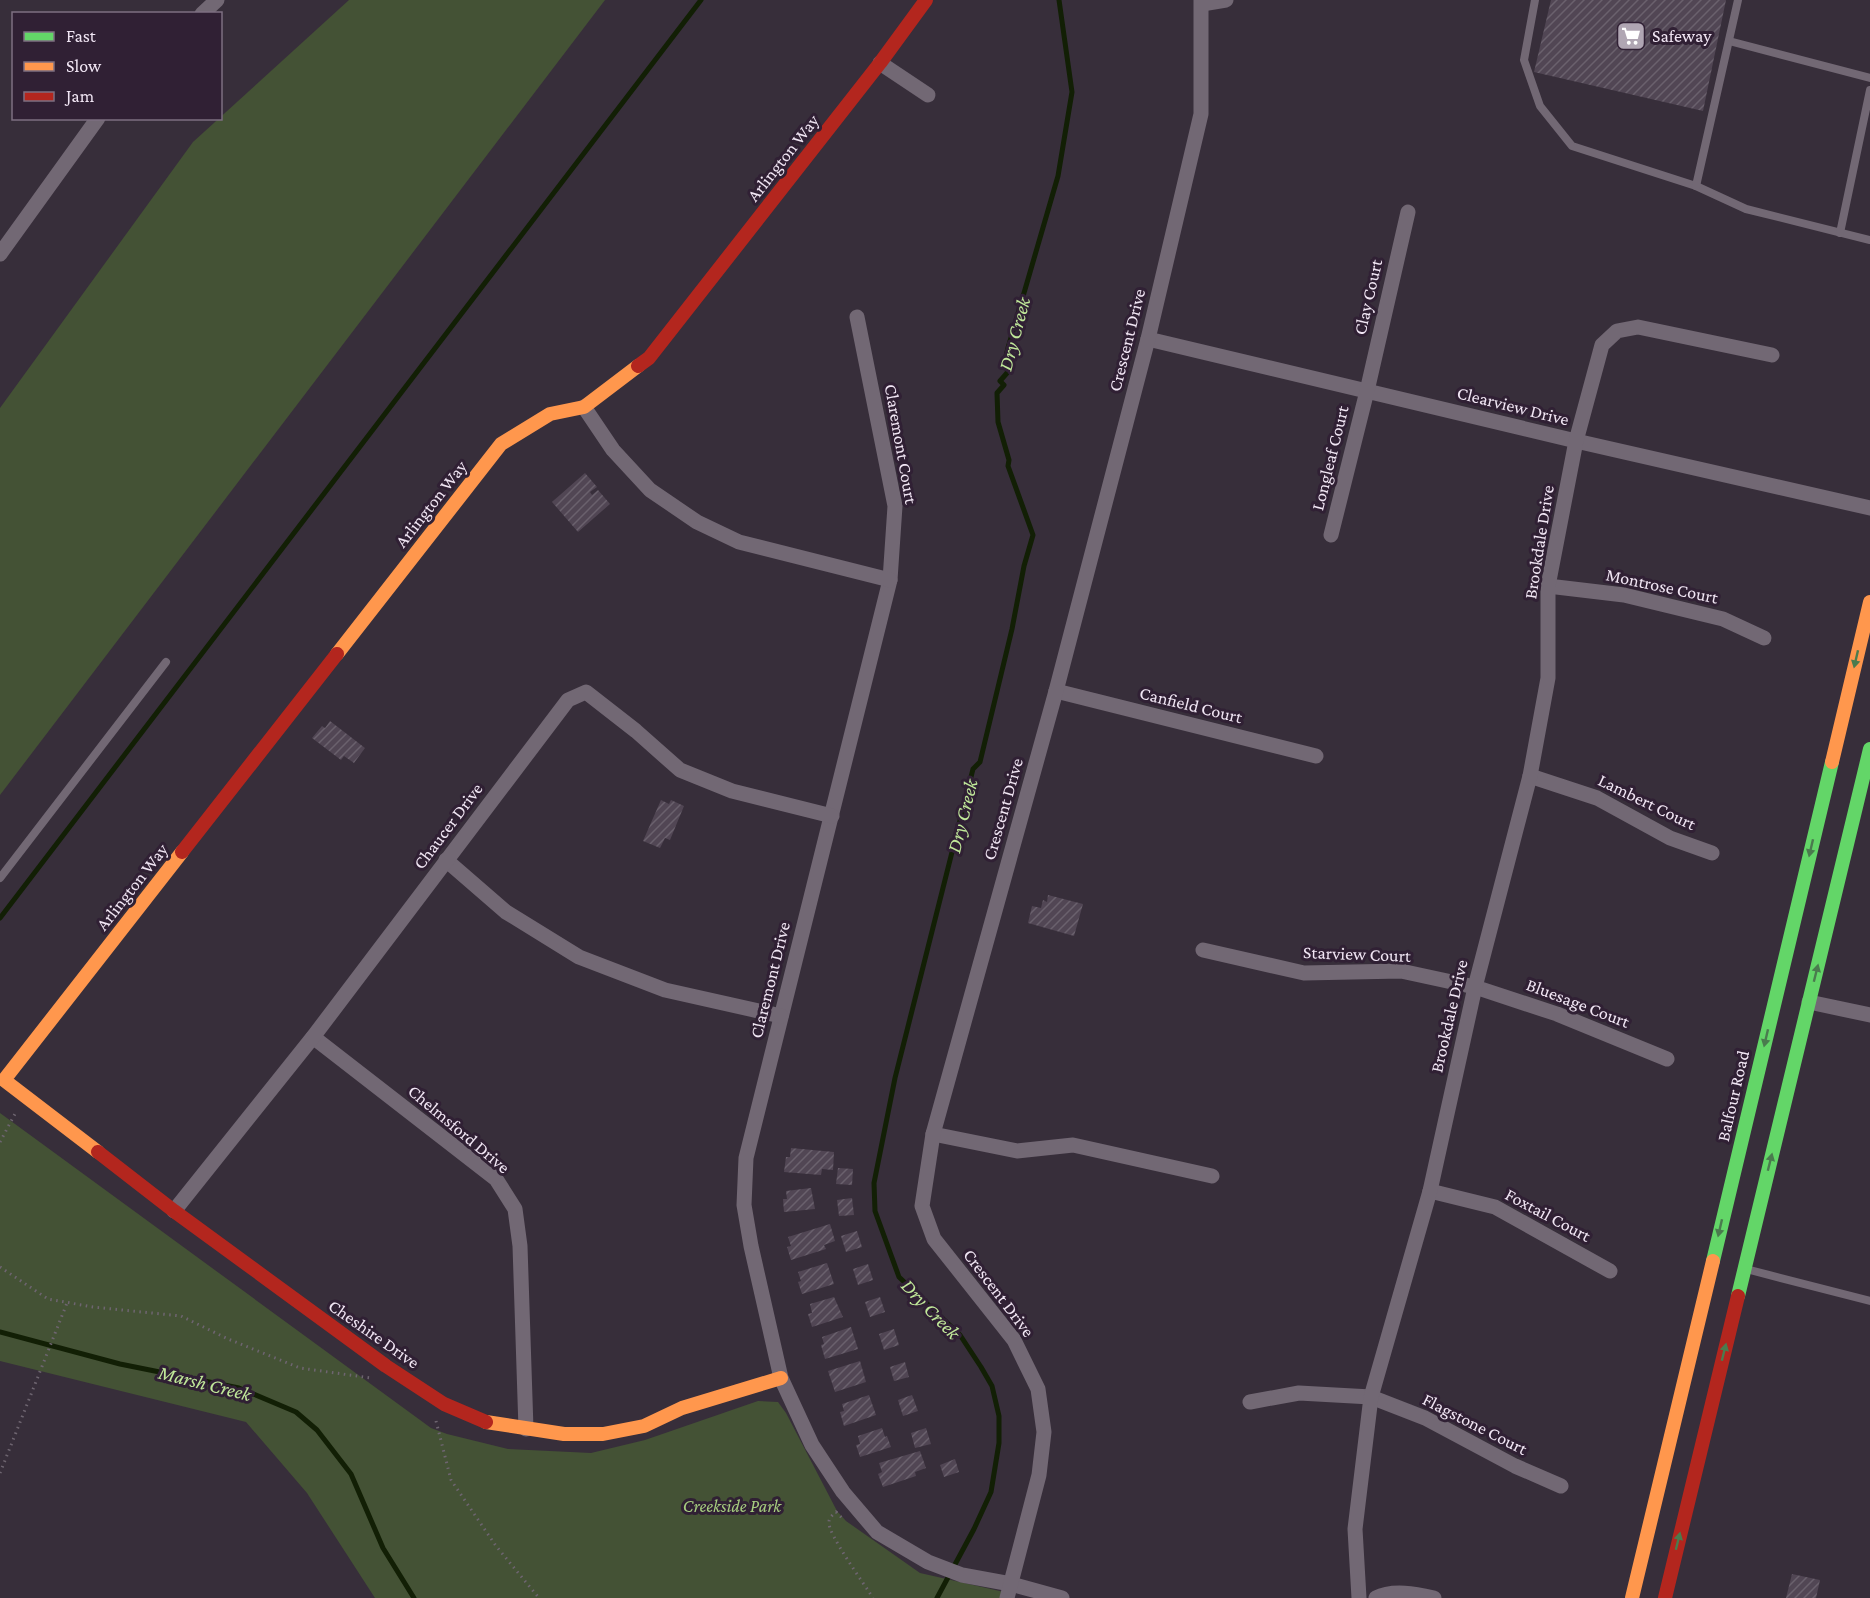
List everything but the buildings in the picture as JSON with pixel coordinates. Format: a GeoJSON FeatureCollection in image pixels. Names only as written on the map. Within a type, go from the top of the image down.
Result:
{"type":"FeatureCollection","features":[{"type":"Feature","properties":{"kind":"street"},"geometry":{"type":"LineString","coordinates":[[204,12],[217,0]]}},
{"type":"Feature","properties":{"kind":"street","name":"Arlington Way"},"geometry":{"type":"LineString","coordinates":[[4,1080],[501,444],[550,414],[584,407],[649,358],[880,63],[926,0]]}},
{"type":"Feature","properties":{"kind":"street"},"geometry":{"type":"LineString","coordinates":[[1202,2],[1226,0]]}},
{"type":"Feature","properties":{"kind":"street","name":"Crescent Drive"},"geometry":{"type":"LineString","coordinates":[[1009,1591],[1039,1475],[1044,1432],[1038,1389],[1014,1340],[934,1239],[922,1206],[933,1134],[1056,691],[1148,339],[1201,114],[1202,2]]}},
{"type":"Feature","properties":{"kind":"street"},"geometry":{"type":"LineString","coordinates":[[880,63],[928,95]]}},
{"type":"Feature","properties":{"kind":"street"},"geometry":{"type":"LineString","coordinates":[[2,246],[96,120]]}},
{"type":"Feature","properties":{"kind":"street","name":"Clay Court"},"geometry":{"type":"LineString","coordinates":[[1367,391],[1408,212]]}},
{"type":"Feature","properties":{"kind":"street","name":"Claremont Court"},"geometry":{"type":"LineString","coordinates":[[857,317],[895,506],[890,580]]}},
{"type":"Feature","properties":{"kind":"street","name":"Brookdale Drive"},"geometry":{"type":"LineString","coordinates":[[1359,1598],[1355,1529],[1371,1397],[1430,1191],[1475,987],[1530,776],[1548,678],[1548,586],[1576,441],[1602,345],[1617,331],[1638,327],[1772,355]]}},
{"type":"Feature","properties":{"kind":"street","name":"Clearview Drive"},"geometry":{"type":"LineString","coordinates":[[1148,339],[1870,508]]}},
{"type":"Feature","properties":{"kind":"street","name":"Longleaf Court"},"geometry":{"type":"LineString","coordinates":[[1331,535],[1367,391]]}},
{"type":"Feature","properties":{"kind":"street"},"geometry":{"type":"LineString","coordinates":[[584,407],[613,450],[650,490],[697,522],[739,542],[890,580]]}},
{"type":"Feature","properties":{"kind":"street","name":"Claremont Drive"},"geometry":{"type":"LineString","coordinates":[[890,580],[746,1158],[744,1205],[781,1378],[812,1445],[849,1499],[877,1532],[928,1562],[1009,1591],[1062,1598]]}},
{"type":"Feature","properties":{"kind":"street","name":"Montrose Court"},"geometry":{"type":"LineString","coordinates":[[1548,586],[1624,595],[1724,619],[1764,638]]}},
{"type":"Feature","properties":{"kind":"street","name":"Balfour Road"},"geometry":{"type":"LineString","coordinates":[[1632,1598],[1870,602]]}},
{"type":"Feature","properties":{"kind":"street","name":"Canfield Court"},"geometry":{"type":"LineString","coordinates":[[1056,691],[1316,756]]}},
{"type":"Feature","properties":{"kind":"street","name":"Chaucer Drive"},"geometry":{"type":"LineString","coordinates":[[174,1212],[313,1037],[568,700],[586,692],[636,731],[680,770],[732,791],[832,816]]}},
{"type":"Feature","properties":{"kind":"street"},"geometry":{"type":"LineString","coordinates":[[1665,1598],[1809,1002],[1859,808],[1870,749]]}},
{"type":"Feature","properties":{"kind":"street","name":"Lambert Court"},"geometry":{"type":"LineString","coordinates":[[1530,776],[1598,798],[1670,838],[1712,853]]}},
{"type":"Feature","properties":{"kind":"street"},"geometry":{"type":"LineString","coordinates":[[446,860],[506,912],[579,957],[665,990],[781,1016]]}},
{"type":"Feature","properties":{"kind":"street","name":"Starview Court"},"geometry":{"type":"LineString","coordinates":[[1203,950],[1304,973],[1401,971],[1475,987]]}},
{"type":"Feature","properties":{"kind":"street","name":"Bluesage Court"},"geometry":{"type":"LineString","coordinates":[[1475,987],[1557,1014],[1667,1059]]}},
{"type":"Feature","properties":{"kind":"street"},"geometry":{"type":"LineString","coordinates":[[1809,1002],[1870,1015]]}},
{"type":"Feature","properties":{"kind":"street","name":"Chelmsford Drive"},"geometry":{"type":"LineString","coordinates":[[313,1037],[496,1179],[516,1209],[520,1246],[526,1429]]}},
{"type":"Feature","properties":{"kind":"street","name":"Cheshire Drive"},"geometry":{"type":"LineString","coordinates":[[4,1080],[174,1212],[386,1366],[444,1404],[490,1424],[564,1434],[603,1434],[644,1426],[682,1408],[781,1378]]}},
{"type":"Feature","properties":{"kind":"street"},"geometry":{"type":"LineString","coordinates":[[933,1134],[1017,1150],[1073,1145],[1212,1176]]}},
{"type":"Feature","properties":{"kind":"street","name":"Foxtail Court"},"geometry":{"type":"LineString","coordinates":[[1430,1191],[1495,1207],[1610,1271]]}},
{"type":"Feature","properties":{"kind":"street","name":"Flagstone Court"},"geometry":{"type":"LineString","coordinates":[[1250,1402],[1299,1393],[1371,1397],[1425,1418],[1515,1466],[1561,1486]]}},
{"type":"Feature","properties":{"kind":"street"},"geometry":{"type":"LineString","coordinates":[[1376,1598],[1385,1593],[1434,1598]]}},
{"type":"Feature","properties":{"kind":"lane"},"geometry":{"type":"LineString","coordinates":[[1535,0],[1524,60],[1540,106],[1572,146],[1696,186],[1746,209],[1870,240]]}},
{"type":"Feature","properties":{"kind":"lane"},"geometry":{"type":"LineString","coordinates":[[1696,186],[1738,0]]}},
{"type":"Feature","properties":{"kind":"lane"},"geometry":{"type":"LineString","coordinates":[[1729,41],[1870,78]]}},
{"type":"Feature","properties":{"kind":"lane"},"geometry":{"type":"LineString","coordinates":[[1840,232],[1870,90]]}},
{"type":"Feature","properties":{"kind":"lane"},"geometry":{"type":"LineString","coordinates":[[0,878],[166,662]]}},
{"type":"Feature","properties":{"kind":"lane"},"geometry":{"type":"LineString","coordinates":[[1744,1268],[1870,1301]]}},
{"type":"Feature","properties":{"kind":"path"},"geometry":{"type":"LineString","coordinates":[[0,1142],[25,1096]]}},
{"type":"Feature","properties":{"kind":"path"},"geometry":{"type":"LineString","coordinates":[[0,1267],[48,1299],[93,1307],[182,1316],[228,1339],[300,1368],[376,1379]]}},
{"type":"Feature","properties":{"kind":"path"},"geometry":{"type":"LineString","coordinates":[[0,1473],[67,1303]]}},
{"type":"Feature","properties":{"kind":"path"},"geometry":{"type":"LineString","coordinates":[[435,1417],[452,1480],[496,1546],[539,1598]]}},
{"type":"Feature","properties":{"kind":"path"},"geometry":{"type":"LineString","coordinates":[[849,1499],[829,1519],[828,1525],[840,1548],[873,1598]]}},
{"type":"Feature","properties":{"kind":"green space"},"geometry":{"type":"Polygon","coordinates":[[[349,0],[605,0],[0,795],[0,408],[193,142],[217,120],[222,120],[222,116],[349,0]]]}},
{"type":"Feature","properties":{"kind":"green space","name":"Creekside Park"},"geometry":{"type":"Polygon","coordinates":[[[0,1113],[431,1428],[508,1449],[591,1453],[645,1440],[758,1401],[778,1402],[837,1511],[846,1521],[920,1573],[1004,1592],[1002,1598],[375,1598],[307,1493],[246,1422],[0,1361],[0,1113]]]}},
{"type":"Feature","properties":{"kind":"waterway"},"geometry":{"type":"LineString","coordinates":[[0,918],[701,0]]}},
{"type":"Feature","properties":{"kind":"waterway","name":"Dry Creek"},"geometry":{"type":"LineString","coordinates":[[937,1598],[991,1492],[999,1443],[999,1416],[992,1386],[960,1335],[899,1277],[875,1211],[874,1183],[895,1078],[973,769],[980,762],[1033,535],[1008,466],[1009,460],[998,422],[997,393],[1004,385],[1000,381],[1007,373],[1009,364],[1005,360],[1008,348],[1058,176],[1072,92],[1059,0]]}},
{"type":"Feature","properties":{"kind":"waterway","name":"Marsh Creek"},"geometry":{"type":"LineString","coordinates":[[0,1332],[120,1364],[239,1388],[296,1412],[317,1430],[351,1474],[383,1548],[414,1598]]}},
{"type":"Feature","properties":{"kind":"traffic: fast"},"geometry":{"type":"LineString","coordinates":[[1738,1296],[1870,749]]}},
{"type":"Feature","properties":{"kind":"traffic: fast"},"geometry":{"type":"LineString","coordinates":[[1713,1261],[1832,762]]}},
{"type":"Feature","properties":{"kind":"traffic: slow"},"geometry":{"type":"LineString","coordinates":[[337,654],[501,444],[550,414],[584,407],[638,366]]}},
{"type":"Feature","properties":{"kind":"traffic: slow"},"geometry":{"type":"LineString","coordinates":[[1832,762],[1870,602]]}},
{"type":"Feature","properties":{"kind":"traffic: slow"},"geometry":{"type":"LineString","coordinates":[[98,1152],[4,1080],[182,852]]}},
{"type":"Feature","properties":{"kind":"traffic: slow"},"geometry":{"type":"LineString","coordinates":[[1632,1598],[1713,1261]]}},
{"type":"Feature","properties":{"kind":"traffic: slow"},"geometry":{"type":"LineString","coordinates":[[486,1422],[564,1434],[603,1434],[644,1426],[682,1408],[781,1378]]}},
{"type":"Feature","properties":{"kind":"traffic: jam"},"geometry":{"type":"LineString","coordinates":[[638,366],[649,358],[880,63],[926,0]]}},
{"type":"Feature","properties":{"kind":"traffic: jam"},"geometry":{"type":"LineString","coordinates":[[182,852],[337,654]]}},
{"type":"Feature","properties":{"kind":"traffic: jam"},"geometry":{"type":"LineString","coordinates":[[98,1152],[174,1211],[386,1366],[444,1404],[486,1422]]}},
{"type":"Feature","properties":{"kind":"traffic: jam"},"geometry":{"type":"LineString","coordinates":[[1665,1598],[1738,1296]]}},
{"type":"Feature","properties":{"kind":"place","name":"Safeway"},"geometry":{"type":"Point","coordinates":[1631,36]}}]}
